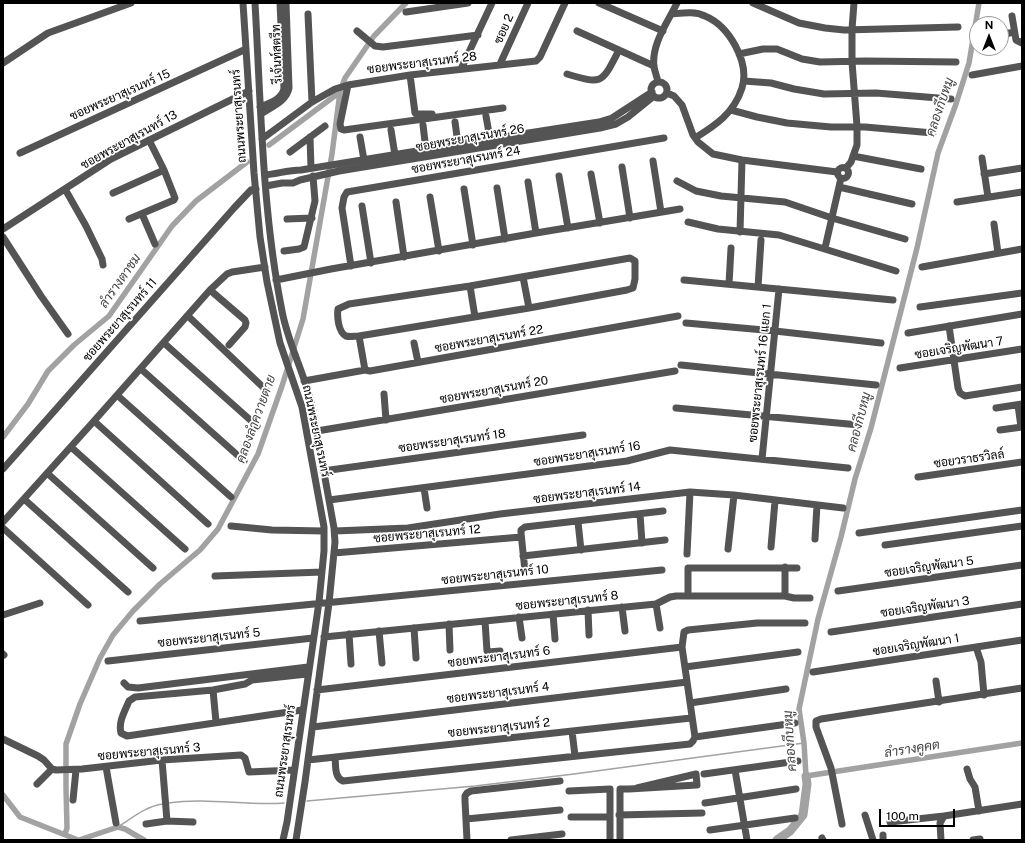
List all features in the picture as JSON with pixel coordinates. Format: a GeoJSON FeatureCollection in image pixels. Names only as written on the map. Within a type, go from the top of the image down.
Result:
{"type":"FeatureCollection","features":[{"type":"Feature","properties":{"kind":"street"},"geometry":{"type":"LineString","coordinates":[[3,63],[48,33],[131,3]]}},
{"type":"Feature","properties":{"kind":"street","name":"ถนนพระยาสุเรนทร์"},"geometry":{"type":"LineString","coordinates":[[243,3],[256,189],[264,267],[280,343],[302,407],[324,531],[322,572],[318,604],[283,840]]}},
{"type":"Feature","properties":{"kind":"street","name":"ถนนพระยาสุเรนทร์"},"geometry":{"type":"LineString","coordinates":[[255,3],[262,139],[276,280],[289,338],[311,402],[334,531],[334,553],[329,603],[313,727],[296,840]]}},
{"type":"Feature","properties":{"kind":"street","name":"รีเจ้นท์สตรีท"},"geometry":{"type":"LineString","coordinates":[[260,111],[278,99],[282,95],[284,89],[280,3]]}},
{"type":"Feature","properties":{"kind":"street","name":"รีเจ้นท์สตรีท"},"geometry":{"type":"LineString","coordinates":[[260,111],[281,101],[287,97],[289,93],[286,3]]}},
{"type":"Feature","properties":{"kind":"street"},"geometry":{"type":"LineString","coordinates":[[406,12],[468,3]]}},
{"type":"Feature","properties":{"kind":"street"},"geometry":{"type":"LineString","coordinates":[[461,69],[492,3]]}},
{"type":"Feature","properties":{"kind":"street","name":"ซอย 2"},"geometry":{"type":"LineString","coordinates":[[500,64],[528,3]]}},
{"type":"Feature","properties":{"kind":"street","name":"ซอยพระยาสุเรนทร์ 28"},"geometry":{"type":"LineString","coordinates":[[262,139],[312,102],[344,86],[410,75],[536,61],[565,3]]}},
{"type":"Feature","properties":{"kind":"street"},"geometry":{"type":"LineString","coordinates":[[600,3],[663,31]]}},
{"type":"Feature","properties":{"kind":"street"},"geometry":{"type":"LineString","coordinates":[[677,3],[657,47],[654,66],[658,82],[666,85],[667,93],[674,96],[682,105],[695,138],[704,148],[713,154],[742,160],[839,175]]}},
{"type":"Feature","properties":{"kind":"street"},"geometry":{"type":"LineString","coordinates":[[753,3],[799,23],[825,28],[852,29],[958,27]]}},
{"type":"Feature","properties":{"kind":"street"},"geometry":{"type":"LineString","coordinates":[[825,248],[839,187],[839,168],[846,168],[851,162],[857,145],[852,62],[854,3]]}},
{"type":"Feature","properties":{"kind":"street"},"geometry":{"type":"LineString","coordinates":[[672,14],[691,12],[706,16],[724,30],[732,40],[739,54],[742,65],[744,81],[731,110],[716,126],[695,138]]}},
{"type":"Feature","properties":{"kind":"street"},"geometry":{"type":"LineString","coordinates":[[308,14],[312,102]]}},
{"type":"Feature","properties":{"kind":"street"},"geometry":{"type":"LineString","coordinates":[[1012,16],[1016,40],[1022,43]]}},
{"type":"Feature","properties":{"kind":"street"},"geometry":{"type":"LineString","coordinates":[[357,31],[375,46],[383,47],[478,35]]}},
{"type":"Feature","properties":{"kind":"street"},"geometry":{"type":"LineString","coordinates":[[577,31],[654,66]]}},
{"type":"Feature","properties":{"kind":"street"},"geometry":{"type":"LineString","coordinates":[[245,32],[257,32]]}},
{"type":"Feature","properties":{"kind":"street"},"geometry":{"type":"LineString","coordinates":[[1009,33],[1014,32]]}},
{"type":"Feature","properties":{"kind":"street"},"geometry":{"type":"LineString","coordinates":[[739,54],[763,49],[777,49],[811,61],[956,62]]}},
{"type":"Feature","properties":{"kind":"street"},"geometry":{"type":"LineString","coordinates":[[567,74],[586,80],[596,80],[603,77],[607,74],[619,50]]}},
{"type":"Feature","properties":{"kind":"street","name":"ซอยพระยาสุเรนทร์ 15"},"geometry":{"type":"LineString","coordinates":[[20,153],[230,58],[233,55],[246,52]]}},
{"type":"Feature","properties":{"kind":"street"},"geometry":{"type":"LineString","coordinates":[[972,76],[1022,66]]}},
{"type":"Feature","properties":{"kind":"street"},"geometry":{"type":"LineString","coordinates":[[410,75],[415,113],[424,115],[440,113]]}},
{"type":"Feature","properties":{"kind":"street"},"geometry":{"type":"LineString","coordinates":[[744,81],[771,83],[824,94],[876,93],[951,99]]}},
{"type":"Feature","properties":{"kind":"street","name":"ซอยพระยาสุเรนทร์ 26"},"geometry":{"type":"LineString","coordinates":[[653,94],[652,85],[658,82]]}},
{"type":"Feature","properties":{"kind":"street"},"geometry":{"type":"LineString","coordinates":[[344,86],[340,124],[341,129],[344,130],[503,108]]}},
{"type":"Feature","properties":{"kind":"street","name":"ซอยพระยาสุเรนทร์ 13"},"geometry":{"type":"LineString","coordinates":[[3,229],[111,159],[249,91]]}},
{"type":"Feature","properties":{"kind":"street","name":"ซอยพระยาสุเรนทร์ 26"},"geometry":{"type":"LineString","coordinates":[[653,94],[661,98],[667,93]]}},
{"type":"Feature","properties":{"kind":"street","name":"ซอยพระยาสุเรนทร์ 26"},"geometry":{"type":"LineString","coordinates":[[265,175],[311,168],[323,170],[505,140],[600,128],[616,124],[628,117],[653,94]]}},
{"type":"Feature","properties":{"kind":"street"},"geometry":{"type":"LineString","coordinates":[[731,110],[787,123],[831,127],[857,126],[933,133]]}},
{"type":"Feature","properties":{"kind":"street"},"geometry":{"type":"LineString","coordinates":[[486,116],[490,139]]}},
{"type":"Feature","properties":{"kind":"street"},"geometry":{"type":"LineString","coordinates":[[455,122],[458,144]]}},
{"type":"Feature","properties":{"kind":"street"},"geometry":{"type":"LineString","coordinates":[[423,125],[426,150]]}},
{"type":"Feature","properties":{"kind":"street"},"geometry":{"type":"LineString","coordinates":[[290,152],[325,126]]}},
{"type":"Feature","properties":{"kind":"street"},"geometry":{"type":"LineString","coordinates":[[391,130],[395,155]]}},
{"type":"Feature","properties":{"kind":"street"},"geometry":{"type":"LineString","coordinates":[[310,137],[311,168]]}},
{"type":"Feature","properties":{"kind":"street"},"geometry":{"type":"LineString","coordinates":[[360,137],[364,160]]}},
{"type":"Feature","properties":{"kind":"street","name":"ซอยพระยาสุเรนทร์ 24"},"geometry":{"type":"LineString","coordinates":[[351,266],[342,208],[344,196],[347,192],[664,138]]}},
{"type":"Feature","properties":{"kind":"street","name":"ซอยพระยาสุเรนทร์ 26"},"geometry":{"type":"LineString","coordinates":[[339,167],[364,160],[386,160],[395,155],[458,144],[490,139],[505,140]]}},
{"type":"Feature","properties":{"kind":"street"},"geometry":{"type":"LineString","coordinates":[[130,219],[174,200],[175,198],[164,170],[149,140]]}},
{"type":"Feature","properties":{"kind":"street"},"geometry":{"type":"LineString","coordinates":[[853,156],[920,169]]}},
{"type":"Feature","properties":{"kind":"street"},"geometry":{"type":"LineString","coordinates":[[982,158],[988,197]]}},
{"type":"Feature","properties":{"kind":"street"},"geometry":{"type":"LineString","coordinates":[[653,160],[661,212]]}},
{"type":"Feature","properties":{"kind":"street"},"geometry":{"type":"LineString","coordinates":[[740,232],[742,160]]}},
{"type":"Feature","properties":{"kind":"street"},"geometry":{"type":"LineString","coordinates":[[622,167],[630,218]]}},
{"type":"Feature","properties":{"kind":"street"},"geometry":{"type":"LineString","coordinates":[[984,174],[1022,168]]}},
{"type":"Feature","properties":{"kind":"street"},"geometry":{"type":"LineString","coordinates":[[113,193],[164,170]]}},
{"type":"Feature","properties":{"kind":"street","name":"ซอยพระยาสุเรนทร์ 26"},"geometry":{"type":"LineString","coordinates":[[266,186],[282,183],[293,184],[300,180],[314,176],[323,170]]}},
{"type":"Feature","properties":{"kind":"street"},"geometry":{"type":"LineString","coordinates":[[281,173],[282,183]]}},
{"type":"Feature","properties":{"kind":"street"},"geometry":{"type":"LineString","coordinates":[[591,174],[600,223]]}},
{"type":"Feature","properties":{"kind":"street"},"geometry":{"type":"LineString","coordinates":[[284,251],[299,250],[304,248],[316,196],[314,176]]}},
{"type":"Feature","properties":{"kind":"street"},"geometry":{"type":"LineString","coordinates":[[559,176],[568,228]]}},
{"type":"Feature","properties":{"kind":"street"},"geometry":{"type":"LineString","coordinates":[[677,181],[696,191],[721,196],[786,202],[832,218],[905,239]]}},
{"type":"Feature","properties":{"kind":"street"},"geometry":{"type":"LineString","coordinates":[[528,182],[536,233]]}},
{"type":"Feature","properties":{"kind":"street"},"geometry":{"type":"LineString","coordinates":[[839,187],[912,204]]}},
{"type":"Feature","properties":{"kind":"street"},"geometry":{"type":"LineString","coordinates":[[497,188],[505,239]]}},
{"type":"Feature","properties":{"kind":"street"},"geometry":{"type":"LineString","coordinates":[[65,189],[86,226],[102,259],[103,265]]}},
{"type":"Feature","properties":{"kind":"street","name":"ซอยพระยาสุเรนทร์ 11"},"geometry":{"type":"LineString","coordinates":[[3,469],[234,208],[251,190],[256,189]]}},
{"type":"Feature","properties":{"kind":"street"},"geometry":{"type":"LineString","coordinates":[[464,189],[473,245]]}},
{"type":"Feature","properties":{"kind":"street"},"geometry":{"type":"LineString","coordinates":[[957,202],[1022,192]]}},
{"type":"Feature","properties":{"kind":"street"},"geometry":{"type":"LineString","coordinates":[[430,196],[439,251]]}},
{"type":"Feature","properties":{"kind":"street"},"geometry":{"type":"LineString","coordinates":[[396,202],[404,257]]}},
{"type":"Feature","properties":{"kind":"street"},"geometry":{"type":"LineString","coordinates":[[362,206],[371,263]]}},
{"type":"Feature","properties":{"kind":"street"},"geometry":{"type":"LineString","coordinates":[[276,280],[536,233],[680,209]]}},
{"type":"Feature","properties":{"kind":"street"},"geometry":{"type":"LineString","coordinates":[[142,214],[155,244]]}},
{"type":"Feature","properties":{"kind":"street"},"geometry":{"type":"LineString","coordinates":[[286,219],[312,218]]}},
{"type":"Feature","properties":{"kind":"street"},"geometry":{"type":"LineString","coordinates":[[688,222],[718,229],[779,235],[896,271]]}},
{"type":"Feature","properties":{"kind":"street"},"geometry":{"type":"LineString","coordinates":[[994,224],[998,253]]}},
{"type":"Feature","properties":{"kind":"street"},"geometry":{"type":"LineString","coordinates":[[3,237],[33,285],[68,334]]}},
{"type":"Feature","properties":{"kind":"street"},"geometry":{"type":"LineString","coordinates":[[758,287],[761,240]]}},
{"type":"Feature","properties":{"kind":"street"},"geometry":{"type":"LineString","coordinates":[[729,284],[731,248]]}},
{"type":"Feature","properties":{"kind":"street"},"geometry":{"type":"LineString","coordinates":[[922,267],[1022,249]]}},
{"type":"Feature","properties":{"kind":"street"},"geometry":{"type":"LineString","coordinates":[[630,258],[635,261],[635,279],[633,288],[627,290],[359,336],[349,337],[344,335],[340,330],[338,309],[342,306],[470,286],[630,258]]}},
{"type":"Feature","properties":{"kind":"street"},"geometry":{"type":"LineString","coordinates":[[3,522],[210,290],[227,274],[264,267]]}},
{"type":"Feature","properties":{"kind":"street"},"geometry":{"type":"LineString","coordinates":[[523,277],[529,308]]}},
{"type":"Feature","properties":{"kind":"street"},"geometry":{"type":"LineString","coordinates":[[684,280],[893,300]]}},
{"type":"Feature","properties":{"kind":"street"},"geometry":{"type":"LineString","coordinates":[[470,286],[475,317]]}},
{"type":"Feature","properties":{"kind":"street","name":"ซอยพระยาสุเรนทร์ 16 แยก 1"},"geometry":{"type":"LineString","coordinates":[[762,459],[779,289]]}},
{"type":"Feature","properties":{"kind":"street"},"geometry":{"type":"LineString","coordinates":[[210,290],[245,320],[245,327],[229,345]]}},
{"type":"Feature","properties":{"kind":"street"},"geometry":{"type":"LineString","coordinates":[[920,307],[1022,293]]}},
{"type":"Feature","properties":{"kind":"street"},"geometry":{"type":"LineString","coordinates":[[908,333],[1022,314]]}},
{"type":"Feature","properties":{"kind":"street"},"geometry":{"type":"LineString","coordinates":[[188,316],[266,390]]}},
{"type":"Feature","properties":{"kind":"street","name":"ซอยพระยาสุเรนทร์ 22"},"geometry":{"type":"LineString","coordinates":[[304,380],[365,370],[370,371],[678,316]]}},
{"type":"Feature","properties":{"kind":"street"},"geometry":{"type":"LineString","coordinates":[[686,323],[881,343]]}},
{"type":"Feature","properties":{"kind":"street"},"geometry":{"type":"LineString","coordinates":[[949,326],[960,393],[964,396],[1022,388]]}},
{"type":"Feature","properties":{"kind":"street"},"geometry":{"type":"LineString","coordinates":[[359,336],[365,370]]}},
{"type":"Feature","properties":{"kind":"street"},"geometry":{"type":"LineString","coordinates":[[164,343],[257,426]]}},
{"type":"Feature","properties":{"kind":"street"},"geometry":{"type":"LineString","coordinates":[[414,343],[418,362]]}},
{"type":"Feature","properties":{"kind":"street","name":"ซอยเจริญพัฒนา 7"},"geometry":{"type":"LineString","coordinates":[[900,368],[1022,349]]}},
{"type":"Feature","properties":{"kind":"street"},"geometry":{"type":"LineString","coordinates":[[681,365],[876,385]]}},
{"type":"Feature","properties":{"kind":"street"},"geometry":{"type":"LineString","coordinates":[[141,368],[244,461]]}},
{"type":"Feature","properties":{"kind":"street","name":"ซอยพระยาสุเรนทร์ 20"},"geometry":{"type":"LineString","coordinates":[[316,431],[675,371]]}},
{"type":"Feature","properties":{"kind":"street"},"geometry":{"type":"LineString","coordinates":[[384,394],[386,420]]}},
{"type":"Feature","properties":{"kind":"street"},"geometry":{"type":"LineString","coordinates":[[117,395],[231,496]]}},
{"type":"Feature","properties":{"kind":"street"},"geometry":{"type":"LineString","coordinates":[[996,408],[1020,404],[1022,427],[1000,430]]}},
{"type":"Feature","properties":{"kind":"street"},"geometry":{"type":"LineString","coordinates":[[676,408],[859,425]]}},
{"type":"Feature","properties":{"kind":"street"},"geometry":{"type":"LineString","coordinates":[[94,421],[208,524]]}},
{"type":"Feature","properties":{"kind":"street","name":"ซอยพระยาสุเรนทร์ 18"},"geometry":{"type":"LineString","coordinates":[[323,471],[583,435]]}},
{"type":"Feature","properties":{"kind":"street"},"geometry":{"type":"LineString","coordinates":[[71,447],[185,549]]}},
{"type":"Feature","properties":{"kind":"street","name":"ซอยพระยาสุเรนทร์ 16"},"geometry":{"type":"LineString","coordinates":[[329,500],[627,461],[665,450],[848,468]]}},
{"type":"Feature","properties":{"kind":"street","name":"ซอยวราธรวิลล์"},"geometry":{"type":"LineString","coordinates":[[918,477],[1022,462]]}},
{"type":"Feature","properties":{"kind":"street"},"geometry":{"type":"LineString","coordinates":[[47,473],[153,568]]}},
{"type":"Feature","properties":{"kind":"street"},"geometry":{"type":"LineString","coordinates":[[424,488],[427,508]]}},
{"type":"Feature","properties":{"kind":"street"},"geometry":{"type":"LineString","coordinates":[[686,554],[690,492]]}},
{"type":"Feature","properties":{"kind":"street","name":"ซอยพระยาสุเรนทร์ 14"},"geometry":{"type":"LineString","coordinates":[[334,531],[408,528],[500,514],[690,492],[734,495],[843,508]]}},
{"type":"Feature","properties":{"kind":"street"},"geometry":{"type":"LineString","coordinates":[[728,548],[734,495]]}},
{"type":"Feature","properties":{"kind":"street"},"geometry":{"type":"LineString","coordinates":[[24,499],[128,592]]}},
{"type":"Feature","properties":{"kind":"street"},"geometry":{"type":"LineString","coordinates":[[772,547],[775,501]]}},
{"type":"Feature","properties":{"kind":"street"},"geometry":{"type":"LineString","coordinates":[[815,540],[817,504]]}},
{"type":"Feature","properties":{"kind":"street"},"geometry":{"type":"LineString","coordinates":[[859,533],[1022,510]]}},
{"type":"Feature","properties":{"kind":"street"},"geometry":{"type":"LineString","coordinates":[[525,570],[521,530],[525,527],[663,511]]}},
{"type":"Feature","properties":{"kind":"street"},"geometry":{"type":"LineString","coordinates":[[640,514],[642,543]]}},
{"type":"Feature","properties":{"kind":"street"},"geometry":{"type":"LineString","coordinates":[[578,522],[581,550]]}},
{"type":"Feature","properties":{"kind":"street"},"geometry":{"type":"LineString","coordinates":[[231,526],[259,529],[324,531]]}},
{"type":"Feature","properties":{"kind":"street"},"geometry":{"type":"LineString","coordinates":[[885,545],[1022,526]]}},
{"type":"Feature","properties":{"kind":"street"},"geometry":{"type":"LineString","coordinates":[[3,528],[88,604]]}},
{"type":"Feature","properties":{"kind":"street","name":"ซอยพระยาสุเรนทร์ 12"},"geometry":{"type":"LineString","coordinates":[[334,553],[521,537]]}},
{"type":"Feature","properties":{"kind":"street"},"geometry":{"type":"LineString","coordinates":[[523,556],[665,540]]}},
{"type":"Feature","properties":{"kind":"street","name":"ซอยเจริญพัฒนา 5"},"geometry":{"type":"LineString","coordinates":[[838,591],[1022,564]]}},
{"type":"Feature","properties":{"kind":"street"},"geometry":{"type":"LineString","coordinates":[[784,596],[785,567]]}},
{"type":"Feature","properties":{"kind":"street"},"geometry":{"type":"LineString","coordinates":[[688,596],[688,568],[797,568]]}},
{"type":"Feature","properties":{"kind":"street","name":"ซอยพระยาสุเรนทร์ 10"},"geometry":{"type":"LineString","coordinates":[[140,621],[662,570]]}},
{"type":"Feature","properties":{"kind":"street"},"geometry":{"type":"LineString","coordinates":[[215,576],[322,572]]}},
{"type":"Feature","properties":{"kind":"street","name":"ซอยพระยาสุเรนทร์ 8"},"geometry":{"type":"LineString","coordinates":[[324,637],[656,604],[670,597],[784,596],[794,598],[810,598]]}},
{"type":"Feature","properties":{"kind":"street"},"geometry":{"type":"LineString","coordinates":[[3,615],[40,603]]}},
{"type":"Feature","properties":{"kind":"street"},"geometry":{"type":"LineString","coordinates":[[656,604],[660,628]]}},
{"type":"Feature","properties":{"kind":"street","name":"ซอยเจริญพัฒนา 3"},"geometry":{"type":"LineString","coordinates":[[831,632],[1022,604]]}},
{"type":"Feature","properties":{"kind":"street"},"geometry":{"type":"LineString","coordinates":[[622,607],[625,630]]}},
{"type":"Feature","properties":{"kind":"street"},"geometry":{"type":"LineString","coordinates":[[588,610],[589,635]]}},
{"type":"Feature","properties":{"kind":"street"},"geometry":{"type":"LineString","coordinates":[[553,614],[555,639]]}},
{"type":"Feature","properties":{"kind":"street"},"geometry":{"type":"LineString","coordinates":[[519,617],[522,638]]}},
{"type":"Feature","properties":{"kind":"street"},"geometry":{"type":"LineString","coordinates":[[485,621],[487,651],[500,651]]}},
{"type":"Feature","properties":{"kind":"street"},"geometry":{"type":"LineString","coordinates":[[335,757],[336,776],[343,781],[690,744],[695,737],[691,718],[682,646],[684,632],[688,630],[757,623],[805,623]]}},
{"type":"Feature","properties":{"kind":"street"},"geometry":{"type":"LineString","coordinates":[[449,624],[450,650]]}},
{"type":"Feature","properties":{"kind":"street"},"geometry":{"type":"LineString","coordinates":[[414,628],[416,658]]}},
{"type":"Feature","properties":{"kind":"street"},"geometry":{"type":"LineString","coordinates":[[379,631],[382,663]]}},
{"type":"Feature","properties":{"kind":"street"},"geometry":{"type":"LineString","coordinates":[[349,634],[351,664]]}},
{"type":"Feature","properties":{"kind":"street","name":"ซอยพระยาสุเรนทร์ 5"},"geometry":{"type":"LineString","coordinates":[[108,661],[313,638]]}},
{"type":"Feature","properties":{"kind":"street","name":"ซอยเจริญพัฒนา 1"},"geometry":{"type":"LineString","coordinates":[[813,672],[1022,640]]}},
{"type":"Feature","properties":{"kind":"street","name":"ซอยพระยาสุเรนทร์ 6"},"geometry":{"type":"LineString","coordinates":[[317,690],[682,646]]}},
{"type":"Feature","properties":{"kind":"street"},"geometry":{"type":"LineString","coordinates":[[976,646],[981,662],[984,694]]}},
{"type":"Feature","properties":{"kind":"street"},"geometry":{"type":"LineString","coordinates":[[685,668],[798,652]]}},
{"type":"Feature","properties":{"kind":"street"},"geometry":{"type":"LineString","coordinates":[[124,683],[128,686],[138,688],[308,671]]}},
{"type":"Feature","properties":{"kind":"street"},"geometry":{"type":"LineString","coordinates":[[302,710],[127,736],[121,733],[120,728],[120,723],[129,701],[132,698],[213,690],[245,684],[252,680],[308,671]]}},
{"type":"Feature","properties":{"kind":"street"},"geometry":{"type":"LineString","coordinates":[[936,681],[939,702]]}},
{"type":"Feature","properties":{"kind":"street","name":"ซอยพระยาสุเรนทร์ 4"},"geometry":{"type":"LineString","coordinates":[[313,727],[687,682]]}},
{"type":"Feature","properties":{"kind":"street"},"geometry":{"type":"LineString","coordinates":[[842,824],[831,772],[816,727],[817,720],[1022,688]]}},
{"type":"Feature","properties":{"kind":"street"},"geometry":{"type":"LineString","coordinates":[[690,703],[786,689]]}},
{"type":"Feature","properties":{"kind":"street"},"geometry":{"type":"LineString","coordinates":[[213,690],[216,722]]}},
{"type":"Feature","properties":{"kind":"street","name":"ซอยพระยาสุเรนทร์ 2"},"geometry":{"type":"LineString","coordinates":[[308,760],[691,718]]}},
{"type":"Feature","properties":{"kind":"street"},"geometry":{"type":"LineString","coordinates":[[695,737],[795,723]]}},
{"type":"Feature","properties":{"kind":"street"},"geometry":{"type":"LineString","coordinates":[[572,731],[575,756]]}},
{"type":"Feature","properties":{"kind":"street"},"geometry":{"type":"LineString","coordinates":[[3,739],[38,756],[54,769],[37,784]]}},
{"type":"Feature","properties":{"kind":"street","name":"ซอยพระยาสุเรนทร์ 3"},"geometry":{"type":"LineString","coordinates":[[54,769],[75,770],[162,760],[241,755],[245,758],[249,772],[294,770]]}},
{"type":"Feature","properties":{"kind":"street"},"geometry":{"type":"LineString","coordinates":[[162,760],[167,821]]}},
{"type":"Feature","properties":{"kind":"street"},"geometry":{"type":"LineString","coordinates":[[704,774],[798,761]]}},
{"type":"Feature","properties":{"kind":"street"},"geometry":{"type":"LineString","coordinates":[[106,767],[116,823]]}},
{"type":"Feature","properties":{"kind":"street"},"geometry":{"type":"LineString","coordinates":[[967,769],[970,779],[975,787],[979,811]]}},
{"type":"Feature","properties":{"kind":"street"},"geometry":{"type":"LineString","coordinates":[[73,800],[75,770]]}},
{"type":"Feature","properties":{"kind":"street"},"geometry":{"type":"LineString","coordinates":[[735,770],[747,840]]}},
{"type":"Feature","properties":{"kind":"street"},"geometry":{"type":"LineString","coordinates":[[620,840],[620,789],[697,785],[696,774],[637,788]]}},
{"type":"Feature","properties":{"kind":"street"},"geometry":{"type":"LineString","coordinates":[[467,840],[465,796],[467,793],[471,791],[560,781]]}},
{"type":"Feature","properties":{"kind":"street"},"geometry":{"type":"LineString","coordinates":[[569,791],[610,789],[610,840]]}},
{"type":"Feature","properties":{"kind":"street"},"geometry":{"type":"LineString","coordinates":[[705,803],[796,789]]}},
{"type":"Feature","properties":{"kind":"street"},"geometry":{"type":"LineString","coordinates":[[890,822],[944,816],[1022,804]]}},
{"type":"Feature","properties":{"kind":"street"},"geometry":{"type":"LineString","coordinates":[[466,819],[560,810]]}},
{"type":"Feature","properties":{"kind":"street"},"geometry":{"type":"LineString","coordinates":[[619,815],[702,812]]}},
{"type":"Feature","properties":{"kind":"street"},"geometry":{"type":"LineString","coordinates":[[865,815],[874,840]]}},
{"type":"Feature","properties":{"kind":"street"},"geometry":{"type":"LineString","coordinates":[[940,840],[940,822],[944,816]]}},
{"type":"Feature","properties":{"kind":"street"},"geometry":{"type":"LineString","coordinates":[[571,817],[609,817]]}},
{"type":"Feature","properties":{"kind":"street"},"geometry":{"type":"LineString","coordinates":[[710,830],[794,818]]}},
{"type":"Feature","properties":{"kind":"street"},"geometry":{"type":"LineString","coordinates":[[146,824],[167,821],[193,822]]}},
{"type":"Feature","properties":{"kind":"street"},"geometry":{"type":"LineString","coordinates":[[511,840],[562,834]]}},
{"type":"Feature","properties":{"kind":"waterway","name":"คลองลำควายตาย"},"geometry":{"type":"LineString","coordinates":[[65,834],[67,828],[66,744],[80,704],[100,658],[113,635],[133,611],[160,584],[200,550],[218,529],[258,454],[282,386],[303,319],[332,154],[340,92],[345,78],[374,36],[406,3]]}},
{"type":"Feature","properties":{"kind":"waterway","name":"คลองกีบหมู"},"geometry":{"type":"LineString","coordinates":[[979,3],[969,63],[938,153],[917,248],[871,428],[855,479],[841,537],[818,619],[799,709],[804,743],[806,776],[1022,743]]}},
{"type":"Feature","properties":{"kind":"waterway","name":"ลำรางตาชม"},"geometry":{"type":"LineString","coordinates":[[269,145],[340,92]]}},
{"type":"Feature","properties":{"kind":"waterway","name":"ลำรางตาชม"},"geometry":{"type":"LineString","coordinates":[[3,437],[28,404],[48,371],[74,345],[109,316],[172,226],[196,201],[247,162]]}},
{"type":"Feature","properties":{"kind":"waterway"},"geometry":{"type":"LineString","coordinates":[[307,801],[475,786],[804,743]]}},
{"type":"Feature","properties":{"kind":"waterway","name":"คลองกีบหมู"},"geometry":{"type":"LineString","coordinates":[[777,840],[790,831],[803,815],[807,784],[806,776]]}},
{"type":"Feature","properties":{"kind":"waterway"},"geometry":{"type":"LineString","coordinates":[[3,795],[20,817],[78,840]]}},
{"type":"Feature","properties":{"kind":"waterway"},"geometry":{"type":"LineString","coordinates":[[168,803],[183,801],[270,804],[284,803]]}},
{"type":"Feature","properties":{"kind":"waterway"},"geometry":{"type":"LineString","coordinates":[[118,827],[145,810],[163,804]]}},
{"type":"Feature","properties":{"kind":"waterway"},"geometry":{"type":"LineString","coordinates":[[79,840],[118,827],[125,829],[144,840]]}},
{"type":"Feature","properties":{"kind":"water label","name":"ลำรางคูคต"},"geometry":{"type":"Point","coordinates":[912,749]}}]}
